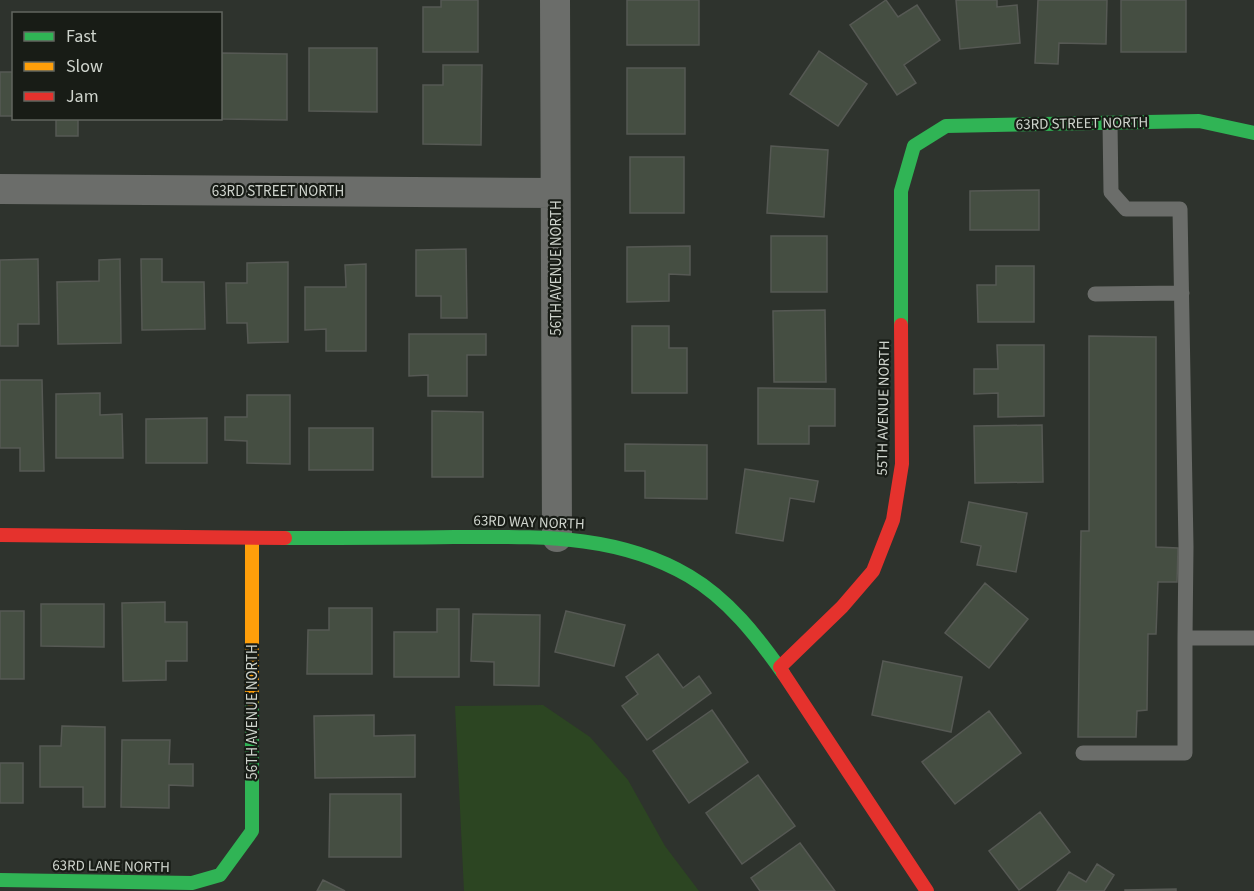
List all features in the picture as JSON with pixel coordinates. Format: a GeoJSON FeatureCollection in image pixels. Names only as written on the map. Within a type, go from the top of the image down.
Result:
{"type":"FeatureCollection","features":[{"type":"Feature","properties":{"kind":"street","name":"56TH AVENUE NORTH"},"geometry":{"type":"LineString","coordinates":[[555,0],[557,537]]}},
{"type":"Feature","properties":{"kind":"street","name":"63RD STREET NORTH"},"geometry":{"type":"LineString","coordinates":[[914,146],[945,126],[1199,121],[1254,133]]}},
{"type":"Feature","properties":{"kind":"street","name":"55TH AVENUE NORTH"},"geometry":{"type":"LineString","coordinates":[[780,667],[842,608],[873,571],[893,520],[902,464],[901,191],[914,146]]}},
{"type":"Feature","properties":{"kind":"street","name":"63RD STREET NORTH"},"geometry":{"type":"LineString","coordinates":[[0,189],[555,193]]}},
{"type":"Feature","properties":{"kind":"street","name":"63RD WAY NORTH"},"geometry":{"type":"LineString","coordinates":[[0,535],[252,538],[557,537],[604,542],[642,554],[690,576],[721,599],[780,667],[927,891]]}},
{"type":"Feature","properties":{"kind":"street","name":"56TH AVENUE NORTH"},"geometry":{"type":"LineString","coordinates":[[220,875],[252,831],[252,538]]}},
{"type":"Feature","properties":{"kind":"street","name":"63RD LANE NORTH"},"geometry":{"type":"LineString","coordinates":[[0,880],[192,883],[220,875]]}},
{"type":"Feature","properties":{"kind":"lane"},"geometry":{"type":"LineString","coordinates":[[1083,753],[1185,753],[1186,547],[1180,209],[1126,209],[1111,192],[1110,123]]}},
{"type":"Feature","properties":{"kind":"lane"},"geometry":{"type":"LineString","coordinates":[[1095,294],[1182,293]]}},
{"type":"Feature","properties":{"kind":"lane"},"geometry":{"type":"LineString","coordinates":[[1185,638],[1254,638]]}},
{"type":"Feature","properties":{"kind":"green space"},"geometry":{"type":"Polygon","coordinates":[[[543,705],[590,737],[628,780],[665,846],[699,891],[464,891],[455,706],[543,705]]]}},
{"type":"Feature","properties":{"kind":"building"},"geometry":{"type":"Polygon","coordinates":[[[441,0],[478,0],[478,52],[423,52],[423,7],[441,7],[441,0]]]}},
{"type":"Feature","properties":{"kind":"building"},"geometry":{"type":"Polygon","coordinates":[[[627,0],[699,0],[699,45],[627,45],[627,0]]]}},
{"type":"Feature","properties":{"kind":"building"},"geometry":{"type":"Polygon","coordinates":[[[886,0],[898,17],[917,5],[940,40],[904,65],[916,83],[897,95],[850,25],[886,0]]]}},
{"type":"Feature","properties":{"kind":"building"},"geometry":{"type":"Polygon","coordinates":[[[956,0],[997,0],[997,7],[1017,5],[1020,43],[960,49],[956,0]]]}},
{"type":"Feature","properties":{"kind":"building"},"geometry":{"type":"Polygon","coordinates":[[[1038,0],[1107,0],[1106,44],[1059,43],[1058,64],[1035,63],[1038,0]]]}},
{"type":"Feature","properties":{"kind":"building"},"geometry":{"type":"Polygon","coordinates":[[[1121,0],[1186,0],[1186,52],[1121,52],[1121,0]]]}},
{"type":"Feature","properties":{"kind":"building"},"geometry":{"type":"Polygon","coordinates":[[[309,48],[377,48],[377,112],[309,111],[309,48]]]}},
{"type":"Feature","properties":{"kind":"building"},"geometry":{"type":"Polygon","coordinates":[[[819,51],[867,84],[838,126],[790,94],[819,51]]]}},
{"type":"Feature","properties":{"kind":"building"},"geometry":{"type":"Polygon","coordinates":[[[222,53],[287,54],[287,120],[222,119],[222,53]]]}},
{"type":"Feature","properties":{"kind":"building"},"geometry":{"type":"Polygon","coordinates":[[[443,65],[482,65],[481,145],[423,144],[423,85],[443,85],[443,65]]]}},
{"type":"Feature","properties":{"kind":"building"},"geometry":{"type":"Polygon","coordinates":[[[627,68],[685,68],[685,134],[627,134],[627,68]]]}},
{"type":"Feature","properties":{"kind":"building"},"geometry":{"type":"Polygon","coordinates":[[[0,72],[12,72],[12,116],[0,116],[0,72]]]}},
{"type":"Feature","properties":{"kind":"building"},"geometry":{"type":"Polygon","coordinates":[[[56,120],[78,120],[78,136],[56,136],[56,120]]]}},
{"type":"Feature","properties":{"kind":"building"},"geometry":{"type":"Polygon","coordinates":[[[771,146],[828,150],[824,217],[767,213],[771,146]]]}},
{"type":"Feature","properties":{"kind":"building"},"geometry":{"type":"Polygon","coordinates":[[[630,157],[684,157],[684,213],[630,213],[630,157]]]}},
{"type":"Feature","properties":{"kind":"building"},"geometry":{"type":"Polygon","coordinates":[[[1039,190],[1039,230],[970,230],[970,191],[1039,190]]]}},
{"type":"Feature","properties":{"kind":"building"},"geometry":{"type":"Polygon","coordinates":[[[771,236],[827,236],[827,292],[771,292],[771,236]]]}},
{"type":"Feature","properties":{"kind":"building"},"geometry":{"type":"Polygon","coordinates":[[[690,246],[690,275],[669,274],[669,301],[627,302],[627,247],[690,246]]]}},
{"type":"Feature","properties":{"kind":"building"},"geometry":{"type":"Polygon","coordinates":[[[466,249],[467,318],[441,318],[441,296],[416,296],[416,250],[466,249]]]}},
{"type":"Feature","properties":{"kind":"building"},"geometry":{"type":"Polygon","coordinates":[[[38,259],[39,324],[18,324],[18,346],[0,346],[0,260],[38,259]]]}},
{"type":"Feature","properties":{"kind":"building"},"geometry":{"type":"Polygon","coordinates":[[[120,259],[121,343],[58,344],[57,282],[99,281],[99,260],[120,259]]]}},
{"type":"Feature","properties":{"kind":"building"},"geometry":{"type":"Polygon","coordinates":[[[141,259],[162,259],[162,282],[204,282],[205,329],[142,330],[141,259]]]}},
{"type":"Feature","properties":{"kind":"building"},"geometry":{"type":"Polygon","coordinates":[[[288,262],[288,342],[248,343],[247,323],[227,323],[226,283],[247,283],[247,263],[288,262]]]}},
{"type":"Feature","properties":{"kind":"building"},"geometry":{"type":"Polygon","coordinates":[[[366,264],[366,351],[326,351],[326,329],[305,330],[305,287],[346,287],[345,265],[366,264]]]}},
{"type":"Feature","properties":{"kind":"building"},"geometry":{"type":"Polygon","coordinates":[[[996,266],[1034,266],[1034,322],[978,322],[977,285],[996,285],[996,266]]]}},
{"type":"Feature","properties":{"kind":"building"},"geometry":{"type":"Polygon","coordinates":[[[825,310],[826,382],[774,382],[773,311],[825,310]]]}},
{"type":"Feature","properties":{"kind":"building"},"geometry":{"type":"Polygon","coordinates":[[[632,326],[669,326],[669,348],[687,348],[687,393],[632,393],[632,326]]]}},
{"type":"Feature","properties":{"kind":"building"},"geometry":{"type":"Polygon","coordinates":[[[409,334],[486,334],[486,355],[467,355],[467,396],[428,396],[428,375],[409,376],[409,334]]]}},
{"type":"Feature","properties":{"kind":"building"},"geometry":{"type":"Polygon","coordinates":[[[1089,336],[1156,337],[1156,547],[1178,548],[1177,582],[1158,582],[1156,634],[1148,634],[1147,710],[1137,711],[1136,737],[1078,737],[1081,531],[1089,531],[1089,336]]]}},
{"type":"Feature","properties":{"kind":"building"},"geometry":{"type":"Polygon","coordinates":[[[997,345],[1044,345],[1044,416],[998,417],[998,393],[974,394],[974,369],[998,369],[997,345]]]}},
{"type":"Feature","properties":{"kind":"building"},"geometry":{"type":"Polygon","coordinates":[[[0,380],[42,380],[44,471],[20,471],[20,448],[0,448],[0,380]]]}},
{"type":"Feature","properties":{"kind":"building"},"geometry":{"type":"Polygon","coordinates":[[[758,388],[835,389],[835,426],[809,426],[809,444],[758,444],[758,388]]]}},
{"type":"Feature","properties":{"kind":"building"},"geometry":{"type":"Polygon","coordinates":[[[100,393],[100,415],[122,414],[123,458],[56,458],[56,394],[100,393]]]}},
{"type":"Feature","properties":{"kind":"building"},"geometry":{"type":"Polygon","coordinates":[[[247,395],[290,395],[290,464],[247,463],[247,441],[225,440],[225,417],[247,417],[247,395]]]}},
{"type":"Feature","properties":{"kind":"building"},"geometry":{"type":"Polygon","coordinates":[[[432,411],[483,412],[483,477],[432,477],[432,411]]]}},
{"type":"Feature","properties":{"kind":"building"},"geometry":{"type":"Polygon","coordinates":[[[207,418],[207,463],[146,463],[146,419],[207,418]]]}},
{"type":"Feature","properties":{"kind":"building"},"geometry":{"type":"Polygon","coordinates":[[[1042,425],[1043,482],[975,483],[974,426],[1042,425]]]}},
{"type":"Feature","properties":{"kind":"building"},"geometry":{"type":"Polygon","coordinates":[[[309,428],[373,428],[373,470],[309,470],[309,428]]]}},
{"type":"Feature","properties":{"kind":"building"},"geometry":{"type":"Polygon","coordinates":[[[625,444],[707,445],[707,499],[645,498],[645,471],[625,471],[625,444]]]}},
{"type":"Feature","properties":{"kind":"building"},"geometry":{"type":"Polygon","coordinates":[[[745,469],[818,481],[814,502],[790,498],[783,541],[736,533],[745,469]]]}},
{"type":"Feature","properties":{"kind":"building"},"geometry":{"type":"Polygon","coordinates":[[[969,502],[1027,513],[1016,572],[977,565],[981,546],[961,542],[969,502]]]}},
{"type":"Feature","properties":{"kind":"building"},"geometry":{"type":"Polygon","coordinates":[[[985,583],[1028,619],[989,668],[945,633],[985,583]]]}},
{"type":"Feature","properties":{"kind":"building"},"geometry":{"type":"Polygon","coordinates":[[[165,602],[165,622],[187,622],[187,661],[166,661],[166,680],[123,681],[122,603],[165,602]]]}},
{"type":"Feature","properties":{"kind":"building"},"geometry":{"type":"Polygon","coordinates":[[[41,604],[104,604],[104,647],[41,646],[41,604]]]}},
{"type":"Feature","properties":{"kind":"building"},"geometry":{"type":"Polygon","coordinates":[[[329,608],[372,608],[372,674],[307,674],[308,630],[329,630],[329,608]]]}},
{"type":"Feature","properties":{"kind":"building"},"geometry":{"type":"Polygon","coordinates":[[[437,609],[459,609],[459,677],[394,677],[394,632],[437,632],[437,609]]]}},
{"type":"Feature","properties":{"kind":"building"},"geometry":{"type":"Polygon","coordinates":[[[0,611],[24,611],[24,679],[0,679],[0,611]]]}},
{"type":"Feature","properties":{"kind":"building"},"geometry":{"type":"Polygon","coordinates":[[[566,611],[625,625],[614,666],[555,652],[566,611]]]}},
{"type":"Feature","properties":{"kind":"building"},"geometry":{"type":"Polygon","coordinates":[[[473,614],[540,615],[539,686],[494,685],[494,662],[471,661],[473,614]]]}},
{"type":"Feature","properties":{"kind":"building"},"geometry":{"type":"Polygon","coordinates":[[[658,654],[683,688],[699,676],[711,693],[647,740],[622,706],[638,694],[626,677],[658,654]]]}},
{"type":"Feature","properties":{"kind":"building"},"geometry":{"type":"Polygon","coordinates":[[[883,661],[962,677],[951,732],[872,715],[883,661]]]}},
{"type":"Feature","properties":{"kind":"building"},"geometry":{"type":"Polygon","coordinates":[[[712,710],[748,762],[689,803],[653,751],[712,710]]]}},
{"type":"Feature","properties":{"kind":"building"},"geometry":{"type":"Polygon","coordinates":[[[989,711],[1021,753],[955,804],[922,762],[989,711]]]}},
{"type":"Feature","properties":{"kind":"building"},"geometry":{"type":"Polygon","coordinates":[[[374,715],[374,736],[415,735],[415,777],[315,778],[314,716],[374,715]]]}},
{"type":"Feature","properties":{"kind":"building"},"geometry":{"type":"Polygon","coordinates":[[[62,726],[105,727],[105,807],[83,807],[83,787],[40,787],[40,746],[61,746],[62,726]]]}},
{"type":"Feature","properties":{"kind":"building"},"geometry":{"type":"Polygon","coordinates":[[[122,740],[170,740],[169,764],[193,764],[193,786],[169,785],[169,808],[121,807],[122,740]]]}},
{"type":"Feature","properties":{"kind":"building"},"geometry":{"type":"Polygon","coordinates":[[[0,763],[23,763],[23,803],[0,803],[0,763]]]}},
{"type":"Feature","properties":{"kind":"building"},"geometry":{"type":"Polygon","coordinates":[[[758,775],[795,826],[742,864],[706,813],[758,775]]]}},
{"type":"Feature","properties":{"kind":"building"},"geometry":{"type":"Polygon","coordinates":[[[330,794],[401,794],[401,857],[329,857],[330,794]]]}},
{"type":"Feature","properties":{"kind":"building"},"geometry":{"type":"Polygon","coordinates":[[[1040,812],[1070,852],[1019,890],[989,851],[1040,812]]]}},
{"type":"Feature","properties":{"kind":"building"},"geometry":{"type":"Polygon","coordinates":[[[800,843],[835,891],[760,891],[751,878],[800,843]]]}},
{"type":"Feature","properties":{"kind":"building"},"geometry":{"type":"Polygon","coordinates":[[[1097,864],[1114,875],[1104,891],[1057,891],[1069,872],[1086,882],[1097,864]]]}},
{"type":"Feature","properties":{"kind":"building"},"geometry":{"type":"Polygon","coordinates":[[[323,880],[345,891],[317,891],[323,880]]]}},
{"type":"Feature","properties":{"kind":"building"},"geometry":{"type":"Polygon","coordinates":[[[1176,889],[1176,891],[1125,891],[1125,890],[1176,889]]]}},
{"type":"Feature","properties":{"kind":"traffic: fast"},"geometry":{"type":"LineString","coordinates":[[901,325],[901,191],[914,146],[946,126],[1199,121],[1254,133]]}},
{"type":"Feature","properties":{"kind":"traffic: fast"},"geometry":{"type":"LineString","coordinates":[[285,538],[545,538],[575,540],[633,552],[661,562],[703,585],[729,607],[752,632],[783,673]]}},
{"type":"Feature","properties":{"kind":"traffic: fast"},"geometry":{"type":"LineString","coordinates":[[0,880],[192,883],[220,875],[252,831],[252,700]]}},
{"type":"Feature","properties":{"kind":"traffic: slow"},"geometry":{"type":"LineString","coordinates":[[252,538],[252,700]]}},
{"type":"Feature","properties":{"kind":"traffic: jam"},"geometry":{"type":"LineString","coordinates":[[780,667],[842,607],[873,571],[893,520],[902,464],[901,325]]}},
{"type":"Feature","properties":{"kind":"traffic: jam"},"geometry":{"type":"LineString","coordinates":[[0,535],[285,538]]}},
{"type":"Feature","properties":{"kind":"traffic: jam"},"geometry":{"type":"LineString","coordinates":[[783,673],[927,891]]}}]}
